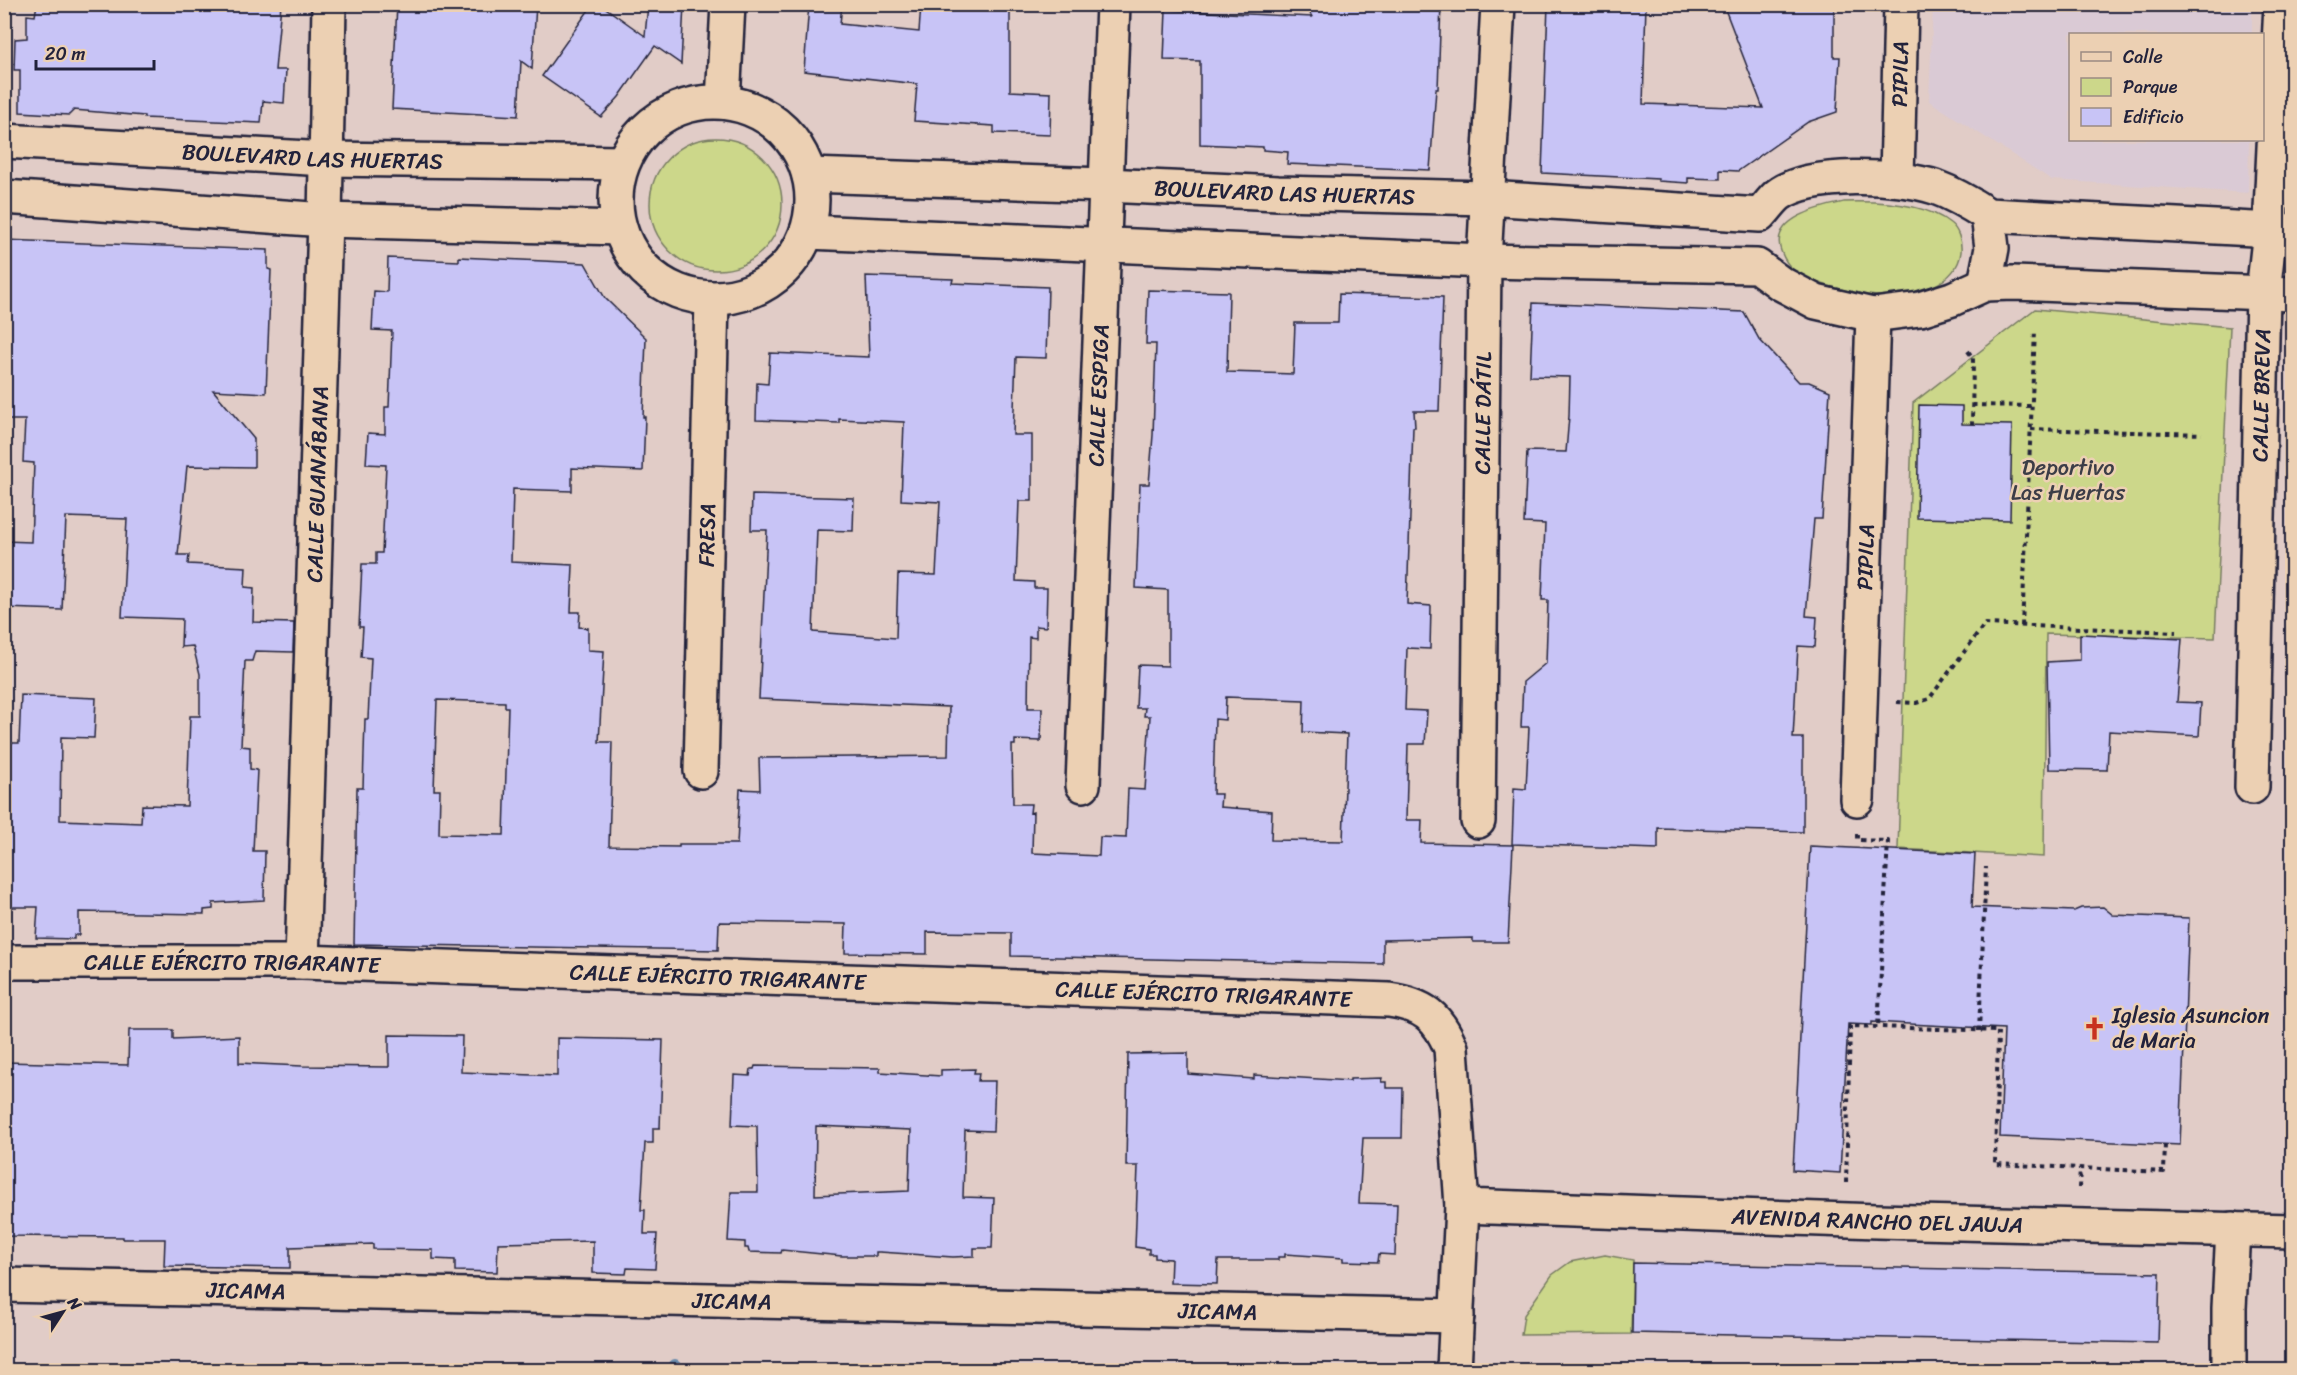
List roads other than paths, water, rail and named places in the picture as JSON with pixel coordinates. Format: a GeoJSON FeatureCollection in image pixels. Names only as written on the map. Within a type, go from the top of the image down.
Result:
{"type":"FeatureCollection","features":[{"type":"Feature","properties":{"kind":"street","name":"CALLE GUANÁBANA"},"geometry":{"type":"LineString","coordinates":[[302,962],[325,220],[328,4]]}},
{"type":"Feature","properties":{"kind":"street"},"geometry":{"type":"LineString","coordinates":[[723,102],[728,4]]}},
{"type":"Feature","properties":{"kind":"street","name":"CALLE ESPIGA"},"geometry":{"type":"LineString","coordinates":[[1083,785],[1113,4]]}},
{"type":"Feature","properties":{"kind":"street","name":"CALLE DÁTIL"},"geometry":{"type":"LineString","coordinates":[[1478,821],[1485,261],[1498,4]]}},
{"type":"Feature","properties":{"kind":"street","name":"PIPILA"},"geometry":{"type":"LineString","coordinates":[[1897,178],[1901,4]]}},
{"type":"Feature","properties":{"kind":"street","name":"CALLE BREVA"},"geometry":{"type":"LineString","coordinates":[[2252,787],[2281,231],[2282,4]]}},
{"type":"Feature","properties":{"kind":"street"},"geometry":{"type":"LineString","coordinates":[[699,102],[723,102],[734,103],[766,115],[792,138],[809,175],[814,202],[808,232],[793,260],[771,281],[743,295],[712,299],[682,293],[654,279],[633,256],[620,228],[615,197],[622,163],[639,134],[667,113],[699,102]]}},
{"type":"Feature","properties":{"kind":"street","name":"BOULEVARD LAS HUERTAS"},"geometry":{"type":"LineString","coordinates":[[4,141],[326,159],[622,163]]}},
{"type":"Feature","properties":{"kind":"street","name":"BOULEVARD LAS HUERTAS"},"geometry":{"type":"LineString","coordinates":[[809,175],[1278,193],[1487,198],[1760,215]]}},
{"type":"Feature","properties":{"kind":"street"},"geometry":{"type":"LineString","coordinates":[[1757,266],[1753,242],[1760,215],[1779,195],[1802,183],[1829,179],[1897,178],[1934,187],[1962,199],[1988,215],[2281,231]]}},
{"type":"Feature","properties":{"kind":"street"},"geometry":{"type":"LineString","coordinates":[[4,197],[325,220],[620,228]]}},
{"type":"Feature","properties":{"kind":"street"},"geometry":{"type":"LineString","coordinates":[[1985,284],[1992,248],[1988,215]]}},
{"type":"Feature","properties":{"kind":"street"},"geometry":{"type":"LineString","coordinates":[[808,232],[1485,261],[1757,266],[1780,283],[1816,302],[1873,315],[1920,309],[1985,284],[2013,283],[2278,293]]}},
{"type":"Feature","properties":{"kind":"street","name":"FRESA"},"geometry":{"type":"LineString","coordinates":[[701,771],[712,299]]}},
{"type":"Feature","properties":{"kind":"street","name":"PIPILA"},"geometry":{"type":"LineString","coordinates":[[1857,799],[1873,315]]}},
{"type":"Feature","properties":{"kind":"street","name":"CALLE EJÉRCITO TRIGARANTE"},"geometry":{"type":"LineString","coordinates":[[4,962],[302,962],[1389,1000],[1408,1003],[1428,1013],[1443,1029],[1451,1048],[1462,1206]]}},
{"type":"Feature","properties":{"kind":"street"},"geometry":{"type":"LineString","coordinates":[[1454,1371],[1462,1206]]}},
{"type":"Feature","properties":{"kind":"street","name":"AVENIDA RANCHO DEL JAUJA"},"geometry":{"type":"LineString","coordinates":[[1462,1206],[1845,1220],[2292,1231]]}},
{"type":"Feature","properties":{"kind":"street"},"geometry":{"type":"LineString","coordinates":[[2229,1371],[2233,1229]]}},
{"type":"Feature","properties":{"kind":"street","name":"JICAMA"},"geometry":{"type":"LineString","coordinates":[[4,1285],[1457,1316]]}},
{"type":"Feature","properties":{"kind":"waterway"},"geometry":{"type":"LineString","coordinates":[[675,1365],[675,1370]]}},
{"type":"Feature","properties":{"kind":"place","name":"Iglesia Asuncion de Maria"},"geometry":{"type":"Point","coordinates":[2094,1028]}},
{"type":"Feature","properties":{"kind":"park label","name":"Deportivo Las Huertas"},"geometry":{"type":"Point","coordinates":[2068,480]}}]}
